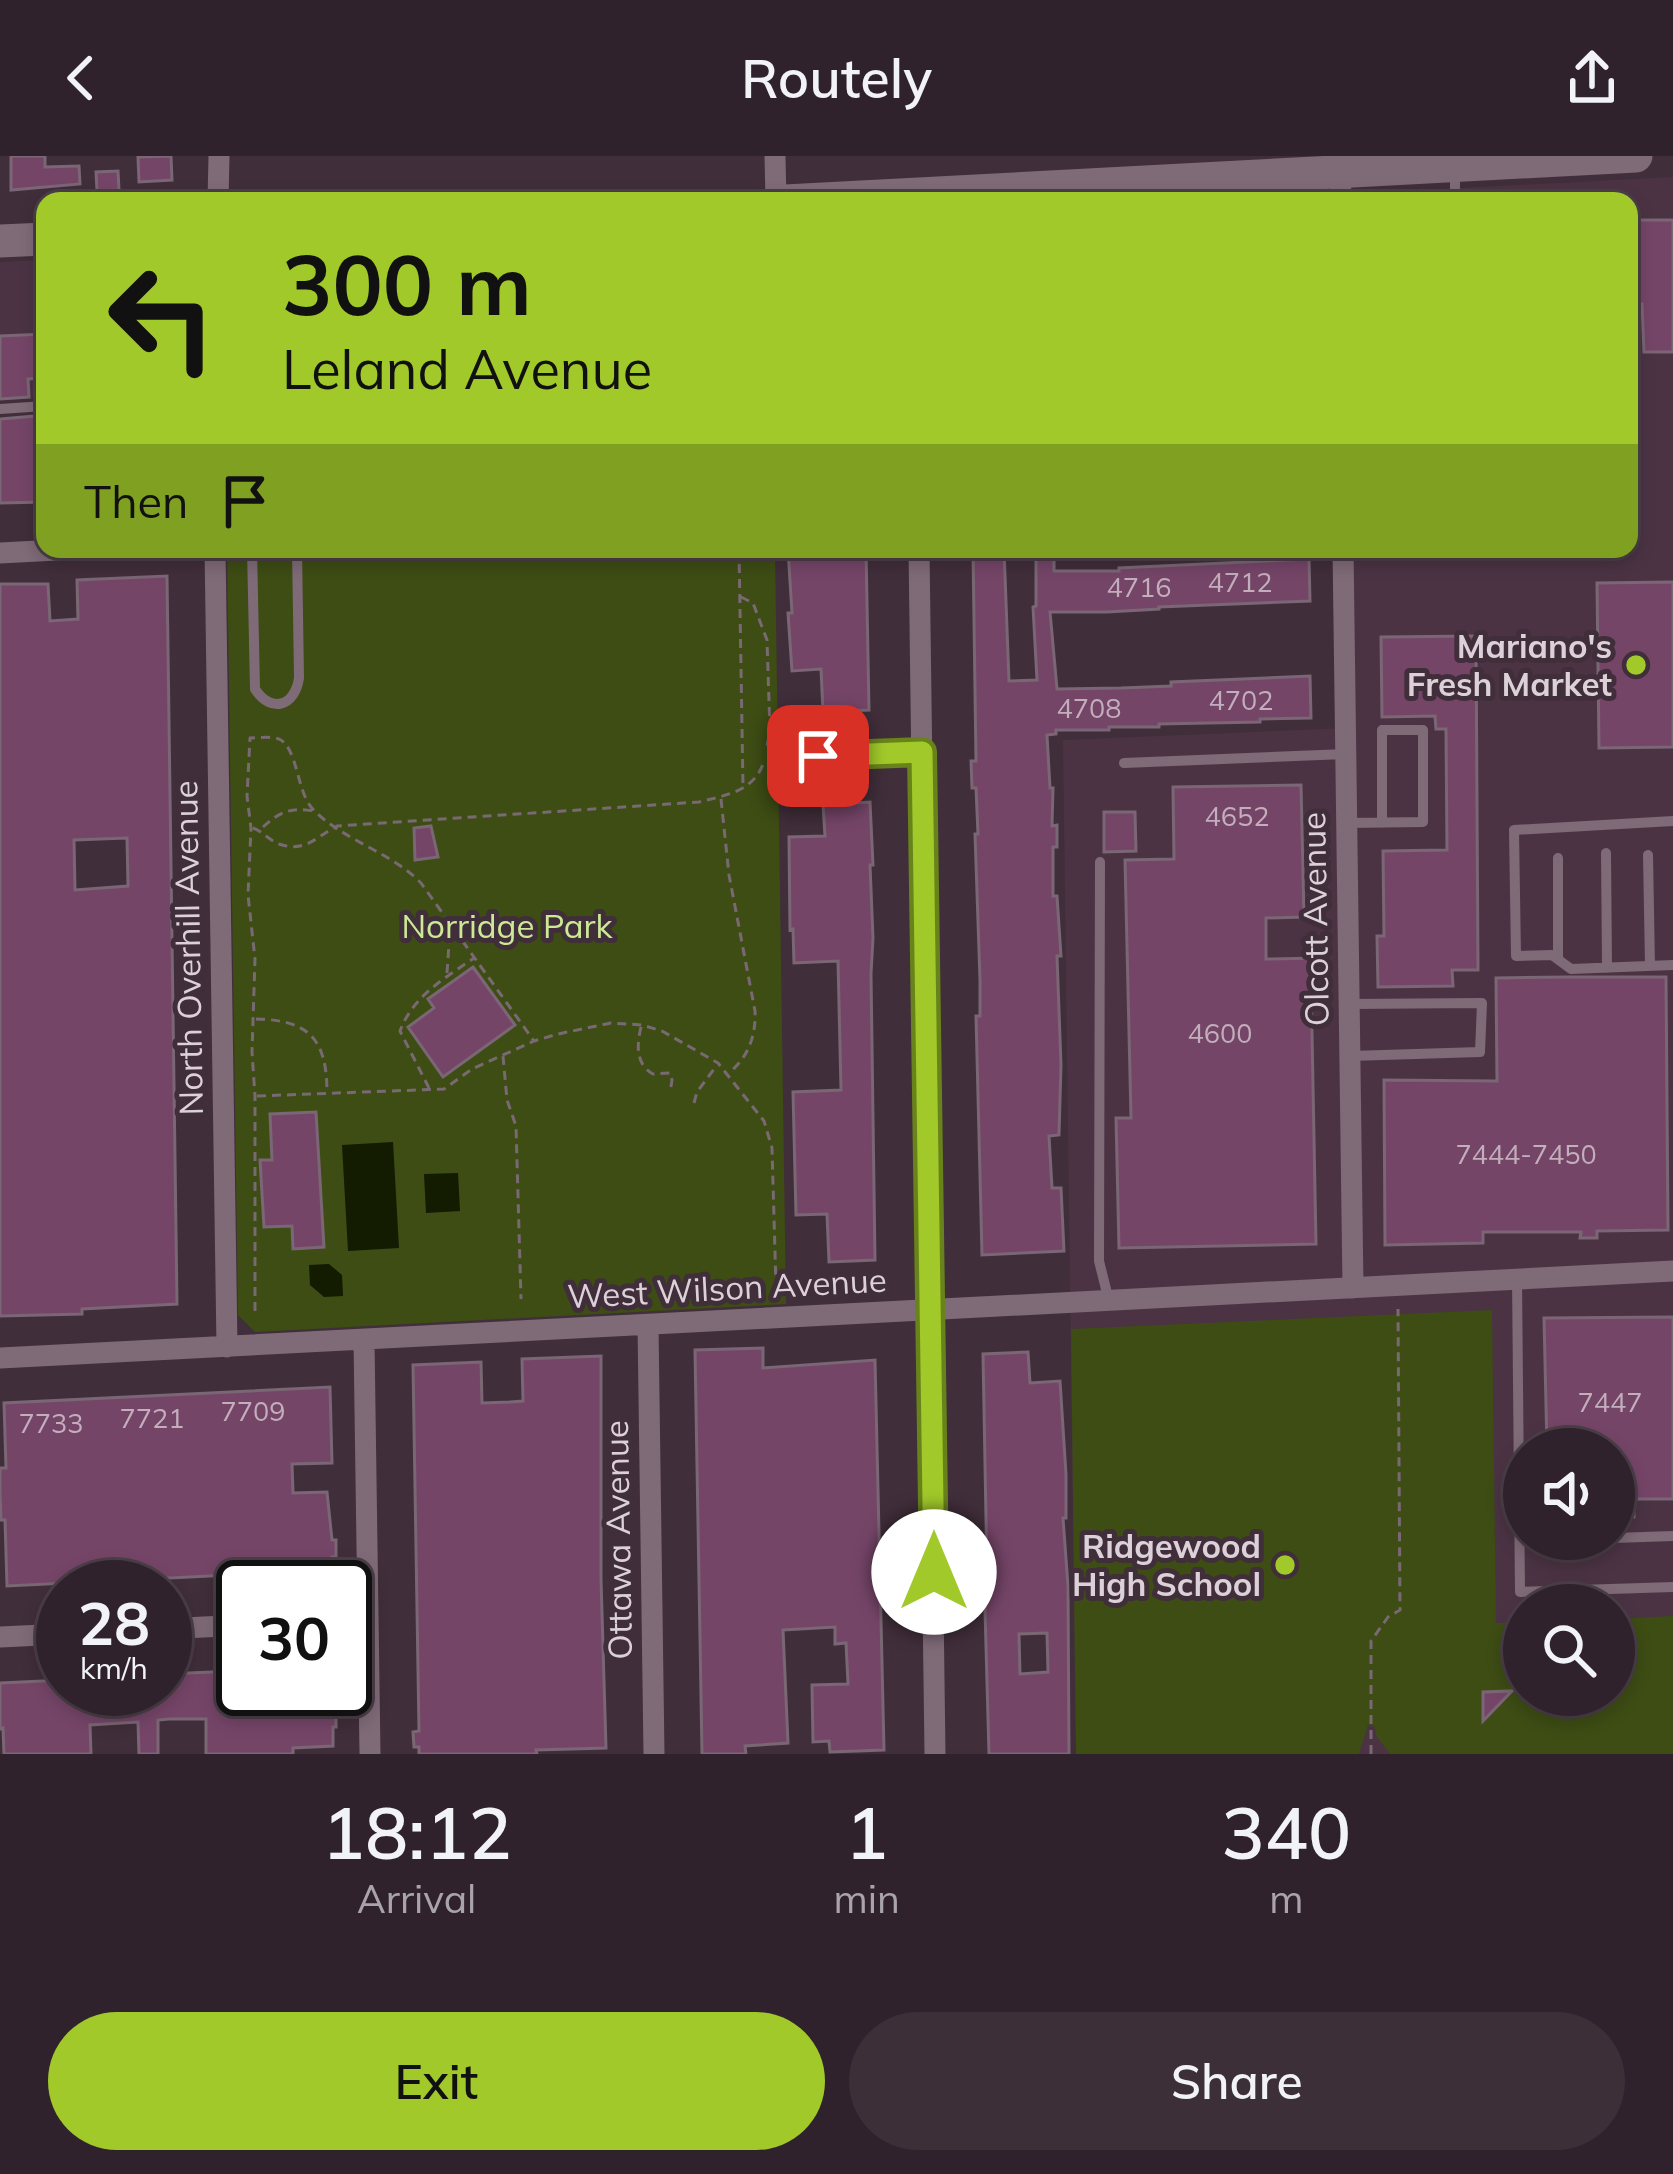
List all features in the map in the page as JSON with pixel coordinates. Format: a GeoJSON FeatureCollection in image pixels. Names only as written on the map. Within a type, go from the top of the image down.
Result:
{"type":"FeatureCollection","features":[{"type":"Feature","properties":{"kind":"main road"},"geometry":{"type":"LineString","coordinates":[[1031,192],[1636,156]]}},
{"type":"Feature","properties":{"kind":"main road"},"geometry":{"type":"LineString","coordinates":[[0,241],[36,239]]}},
{"type":"Feature","properties":{"kind":"street"},"geometry":{"type":"LineString","coordinates":[[218,192],[219,156]]}},
{"type":"Feature","properties":{"kind":"street"},"geometry":{"type":"LineString","coordinates":[[776,156],[776,192]]}},
{"type":"Feature","properties":{"kind":"street"},"geometry":{"type":"LineString","coordinates":[[0,553],[36,551]]}},
{"type":"Feature","properties":{"kind":"street","name":"North Overhill Avenue"},"geometry":{"type":"LineString","coordinates":[[215,558],[227,1347]]}},
{"type":"Feature","properties":{"kind":"street"},"geometry":{"type":"LineString","coordinates":[[920,558],[935,1754]]}},
{"type":"Feature","properties":{"kind":"street","name":"Olcott Avenue"},"geometry":{"type":"LineString","coordinates":[[1343,558],[1353,1288]]}},
{"type":"Feature","properties":{"kind":"street"},"geometry":{"type":"LineString","coordinates":[[784,758],[922,752]]}},
{"type":"Feature","properties":{"kind":"street","name":"West Wilson Avenue"},"geometry":{"type":"LineString","coordinates":[[0,1358],[1673,1271]]}},
{"type":"Feature","properties":{"kind":"street","name":"Ottawa Avenue"},"geometry":{"type":"LineString","coordinates":[[648,1325],[654,1754]]}},
{"type":"Feature","properties":{"kind":"street"},"geometry":{"type":"LineString","coordinates":[[358,1560],[364,1340]]}},
{"type":"Feature","properties":{"kind":"street"},"geometry":{"type":"LineString","coordinates":[[0,1637],[36,1635]]}},
{"type":"Feature","properties":{"kind":"street"},"geometry":{"type":"LineString","coordinates":[[366,1716],[370,1754]]}},
{"type":"Feature","properties":{"kind":"lane"},"geometry":{"type":"LineString","coordinates":[[1455,165],[1456,192]]}},
{"type":"Feature","properties":{"kind":"lane"},"geometry":{"type":"LineString","coordinates":[[0,409],[36,407]]}},
{"type":"Feature","properties":{"kind":"lane"},"geometry":{"type":"LineString","coordinates":[[252,558],[255,689],[267,702],[277,703],[294,696],[299,678],[297,558]]}},
{"type":"Feature","properties":{"kind":"lane"},"geometry":{"type":"LineString","coordinates":[[1347,823],[1382,823],[1423,822],[1424,730],[1382,730],[1382,823]]}},
{"type":"Feature","properties":{"kind":"lane"},"geometry":{"type":"LineString","coordinates":[[1124,763],[1346,754]]}},
{"type":"Feature","properties":{"kind":"lane"},"geometry":{"type":"LineString","coordinates":[[1673,821],[1514,830],[1516,956],[1552,955],[1571,969],[1673,965]]}},
{"type":"Feature","properties":{"kind":"lane"},"geometry":{"type":"LineString","coordinates":[[1606,853],[1607,968]]}},
{"type":"Feature","properties":{"kind":"lane"},"geometry":{"type":"LineString","coordinates":[[1648,855],[1650,966]]}},
{"type":"Feature","properties":{"kind":"lane"},"geometry":{"type":"LineString","coordinates":[[1558,858],[1558,959]]}},
{"type":"Feature","properties":{"kind":"lane"},"geometry":{"type":"LineString","coordinates":[[1100,862],[1099,1261],[1109,1301]]}},
{"type":"Feature","properties":{"kind":"lane"},"geometry":{"type":"LineString","coordinates":[[1350,1004],[1482,1003],[1480,1052],[1350,1056]]}},
{"type":"Feature","properties":{"kind":"lane"},"geometry":{"type":"LineString","coordinates":[[1517,1279],[1519,1428]]}},
{"type":"Feature","properties":{"kind":"lane"},"geometry":{"type":"LineString","coordinates":[[1635,1537],[1673,1536]]}},
{"type":"Feature","properties":{"kind":"lane"},"geometry":{"type":"LineString","coordinates":[[1520,1560],[1520,1592],[1673,1588]]}},
{"type":"Feature","properties":{"kind":"path"},"geometry":{"type":"LineString","coordinates":[[740,558],[742,789]]}},
{"type":"Feature","properties":{"kind":"path"},"geometry":{"type":"LineString","coordinates":[[251,828],[273,842],[295,848],[306,847],[337,826],[699,802],[742,789],[762,769],[770,732],[767,640],[753,603],[740,597]]}},
{"type":"Feature","properties":{"kind":"path"},"geometry":{"type":"LineString","coordinates":[[255,1311],[250,738],[284,742],[301,791],[315,811],[411,873],[534,1041]]}},
{"type":"Feature","properties":{"kind":"path"},"geometry":{"type":"LineString","coordinates":[[721,797],[729,875],[755,1011],[751,1044],[728,1073]]}},
{"type":"Feature","properties":{"kind":"path"},"geometry":{"type":"LineString","coordinates":[[260,830],[285,810],[315,811]]}},
{"type":"Feature","properties":{"kind":"path"},"geometry":{"type":"LineString","coordinates":[[447,975],[452,926]]}},
{"type":"Feature","properties":{"kind":"path"},"geometry":{"type":"LineString","coordinates":[[430,1090],[400,1030],[416,1004],[447,975],[475,958]]}},
{"type":"Feature","properties":{"kind":"path"},"geometry":{"type":"LineString","coordinates":[[254,1019],[284,1020],[307,1033],[324,1057],[327,1094]]}},
{"type":"Feature","properties":{"kind":"path"},"geometry":{"type":"LineString","coordinates":[[255,1096],[444,1089],[460,1076],[534,1041],[611,1023],[642,1025],[680,1040],[718,1064],[756,1107],[770,1133],[776,1286]]}},
{"type":"Feature","properties":{"kind":"path"},"geometry":{"type":"LineString","coordinates":[[642,1025],[640,1059],[648,1072],[670,1073],[670,1093]]}},
{"type":"Feature","properties":{"kind":"path"},"geometry":{"type":"LineString","coordinates":[[503,1054],[506,1100],[516,1126],[521,1299]]}},
{"type":"Feature","properties":{"kind":"path"},"geometry":{"type":"LineString","coordinates":[[694,1103],[718,1064]]}},
{"type":"Feature","properties":{"kind":"path"},"geometry":{"type":"LineString","coordinates":[[1371,1754],[1371,1641],[1388,1617],[1400,1610],[1398,1309]]}},
{"type":"Feature","properties":{"kind":"shaded area"},"geometry":{"type":"Polygon","coordinates":[[[1673,177],[1673,1754],[1076,1754],[1063,740],[1348,728],[1347,558],[1638,558],[1638,192],[1384,192],[1673,177]]]}},
{"type":"Feature","properties":{"kind":"shaded area"},"geometry":{"type":"Polygon","coordinates":[[[36,260],[36,398],[0,400],[0,262],[36,260]]]}},
{"type":"Feature","properties":{"kind":"shaded area"},"geometry":{"type":"Polygon","coordinates":[[[393,1142],[399,1248],[348,1251],[342,1145],[393,1142]]]}},
{"type":"Feature","properties":{"kind":"shaded area"},"geometry":{"type":"Polygon","coordinates":[[[458,1173],[460,1211],[426,1213],[424,1174],[458,1173]]]}},
{"type":"Feature","properties":{"kind":"shaded area"},"geometry":{"type":"Polygon","coordinates":[[[329,1264],[342,1275],[343,1296],[324,1297],[310,1285],[309,1265],[329,1264]]]}},
{"type":"Feature","properties":{"kind":"green space","name":"Norridge Park"},"geometry":{"type":"Polygon","coordinates":[[[227,558],[775,558],[786,1304],[255,1332],[238,1315],[227,558]]]}},
{"type":"Feature","properties":{"kind":"green space","name":"Ridgewood High School"},"geometry":{"type":"Polygon","coordinates":[[[1492,1310],[1496,1623],[1503,1623],[1503,1716],[1635,1716],[1635,1618],[1673,1616],[1673,1754],[1390,1754],[1374,1726],[1368,1725],[1359,1754],[1076,1754],[1071,1329],[1492,1310]]]}},
{"type":"Feature","properties":{"kind":"building"},"geometry":{"type":"Polygon","coordinates":[[[11,156],[45,156],[45,167],[79,166],[80,184],[11,190],[11,156]]]}},
{"type":"Feature","properties":{"kind":"building"},"geometry":{"type":"Polygon","coordinates":[[[171,156],[172,180],[139,182],[138,157],[171,156]]]}},
{"type":"Feature","properties":{"kind":"building"},"geometry":{"type":"Polygon","coordinates":[[[118,171],[119,190],[97,191],[96,172],[118,171]]]}},
{"type":"Feature","properties":{"kind":"building"},"geometry":{"type":"Polygon","coordinates":[[[1638,220],[1673,220],[1673,352],[1644,352],[1642,304],[1638,304],[1638,220]]]}},
{"type":"Feature","properties":{"kind":"building"},"geometry":{"type":"Polygon","coordinates":[[[36,334],[36,379],[28,379],[29,397],[0,399],[0,336],[36,334]]]}},
{"type":"Feature","properties":{"kind":"building"},"geometry":{"type":"Polygon","coordinates":[[[36,416],[36,502],[0,503],[0,419],[36,416]]]}},
{"type":"Feature","properties":{"kind":"building"},"geometry":{"type":"Polygon","coordinates":[[[789,558],[866,558],[869,710],[823,712],[821,669],[792,671],[788,613],[792,613],[789,558]]]}},
{"type":"Feature","properties":{"kind":"building"},"geometry":{"type":"Polygon","coordinates":[[[973,558],[1004,558],[1009,681],[1037,680],[1036,558],[1054,558],[1054,571],[1309,559],[1310,601],[1050,612],[1057,689],[1310,676],[1311,718],[1056,730],[1047,735],[1052,826],[1057,825],[1053,896],[1057,896],[1061,956],[1057,956],[1059,1135],[1049,1136],[1052,1188],[1061,1188],[1064,1251],[982,1255],[976,1016],[980,1016],[978,834],[971,761],[976,761],[973,558]]]}},
{"type":"Feature","properties":{"kind":"building"},"geometry":{"type":"Polygon","coordinates":[[[167,576],[177,1304],[0,1316],[0,584],[48,584],[50,621],[78,619],[77,580],[167,576]],[[127,838],[74,840],[75,890],[128,886],[127,838]]]}},
{"type":"Feature","properties":{"kind":"building","name":"Mariano's Fresh Market"},"geometry":{"type":"Polygon","coordinates":[[[1673,582],[1673,747],[1599,748],[1597,583],[1673,582]]]}},
{"type":"Feature","properties":{"kind":"building"},"geometry":{"type":"Polygon","coordinates":[[[1476,636],[1478,970],[1452,970],[1453,986],[1378,987],[1377,936],[1384,936],[1383,851],[1447,850],[1446,729],[1436,729],[1435,716],[1382,717],[1381,637],[1476,636]]]}},
{"type":"Feature","properties":{"kind":"building"},"geometry":{"type":"Polygon","coordinates":[[[1301,785],[1304,917],[1266,918],[1266,959],[1319,958],[1319,979],[1311,980],[1316,1244],[1119,1248],[1116,1118],[1131,1118],[1125,860],[1174,859],[1173,787],[1301,785]]]}},
{"type":"Feature","properties":{"kind":"building"},"geometry":{"type":"Polygon","coordinates":[[[870,802],[875,1260],[829,1262],[827,1214],[796,1215],[793,1092],[841,1090],[838,961],[794,963],[789,837],[825,836],[823,805],[870,802]]]}},
{"type":"Feature","properties":{"kind":"building"},"geometry":{"type":"Polygon","coordinates":[[[1104,812],[1135,812],[1136,851],[1104,852],[1104,812]]]}},
{"type":"Feature","properties":{"kind":"building"},"geometry":{"type":"Polygon","coordinates":[[[431,826],[438,857],[415,860],[414,828],[431,826]]]}},
{"type":"Feature","properties":{"kind":"building"},"geometry":{"type":"Polygon","coordinates":[[[473,967],[515,1025],[443,1077],[408,1027],[434,1008],[428,999],[473,967]]]}},
{"type":"Feature","properties":{"kind":"building"},"geometry":{"type":"Polygon","coordinates":[[[1666,977],[1668,1230],[1597,1231],[1597,1238],[1580,1238],[1581,1232],[1483,1232],[1483,1243],[1385,1245],[1384,1080],[1497,1081],[1496,978],[1666,977]]]}},
{"type":"Feature","properties":{"kind":"building"},"geometry":{"type":"Polygon","coordinates":[[[316,1112],[324,1247],[293,1249],[292,1226],[264,1227],[260,1160],[272,1160],[270,1114],[316,1112]]]}},
{"type":"Feature","properties":{"kind":"building"},"geometry":{"type":"Polygon","coordinates":[[[1673,1317],[1673,1499],[1635,1499],[1635,1428],[1547,1428],[1544,1318],[1673,1317]]]}},
{"type":"Feature","properties":{"kind":"building"},"geometry":{"type":"Polygon","coordinates":[[[763,1348],[763,1368],[875,1360],[884,1750],[830,1752],[829,1741],[813,1742],[812,1685],[848,1684],[846,1643],[835,1644],[835,1627],[783,1630],[788,1743],[745,1746],[746,1754],[702,1754],[695,1350],[763,1348]]]}},
{"type":"Feature","properties":{"kind":"building"},"geometry":{"type":"Polygon","coordinates":[[[1028,1352],[1030,1383],[1060,1381],[1066,1474],[1069,1754],[989,1754],[983,1354],[1028,1352]],[[1047,1633],[1019,1634],[1020,1674],[1048,1672],[1047,1633]]]}},
{"type":"Feature","properties":{"kind":"building"},"geometry":{"type":"Polygon","coordinates":[[[601,1356],[606,1748],[536,1750],[537,1754],[419,1754],[413,1732],[419,1731],[413,1365],[481,1362],[482,1403],[510,1402],[523,1401],[522,1359],[601,1356]]]}},
{"type":"Feature","properties":{"kind":"building"},"geometry":{"type":"Polygon","coordinates":[[[330,1387],[332,1463],[292,1464],[293,1493],[327,1492],[336,1557],[216,1560],[216,1576],[192,1577],[192,1560],[36,1560],[36,1585],[7,1586],[0,1491],[0,1468],[6,1468],[4,1403],[330,1387]]]}},
{"type":"Feature","properties":{"kind":"building"},"geometry":{"type":"Polygon","coordinates":[[[216,1672],[216,1716],[336,1716],[333,1746],[293,1748],[293,1754],[206,1754],[206,1719],[169,1719],[158,1720],[158,1754],[139,1754],[138,1722],[90,1725],[91,1754],[4,1754],[0,1683],[36,1681],[36,1716],[192,1716],[192,1673],[216,1672]]]}},
{"type":"Feature","properties":{"kind":"building"},"geometry":{"type":"Polygon","coordinates":[[[1503,1691],[1503,1700],[1483,1721],[1483,1692],[1503,1691]]]}},
{"type":"Feature","properties":{"kind":"place","name":"Mariano's Fresh Market"},"geometry":{"type":"Point","coordinates":[1636,665]}},
{"type":"Feature","properties":{"kind":"place","name":"Ridgewood High School"},"geometry":{"type":"Point","coordinates":[1285,1565]}},
{"type":"Feature","properties":{"kind":"route"},"geometry":{"type":"LineString","coordinates":[[818,756],[922,752],[934,1572]]}}]}
